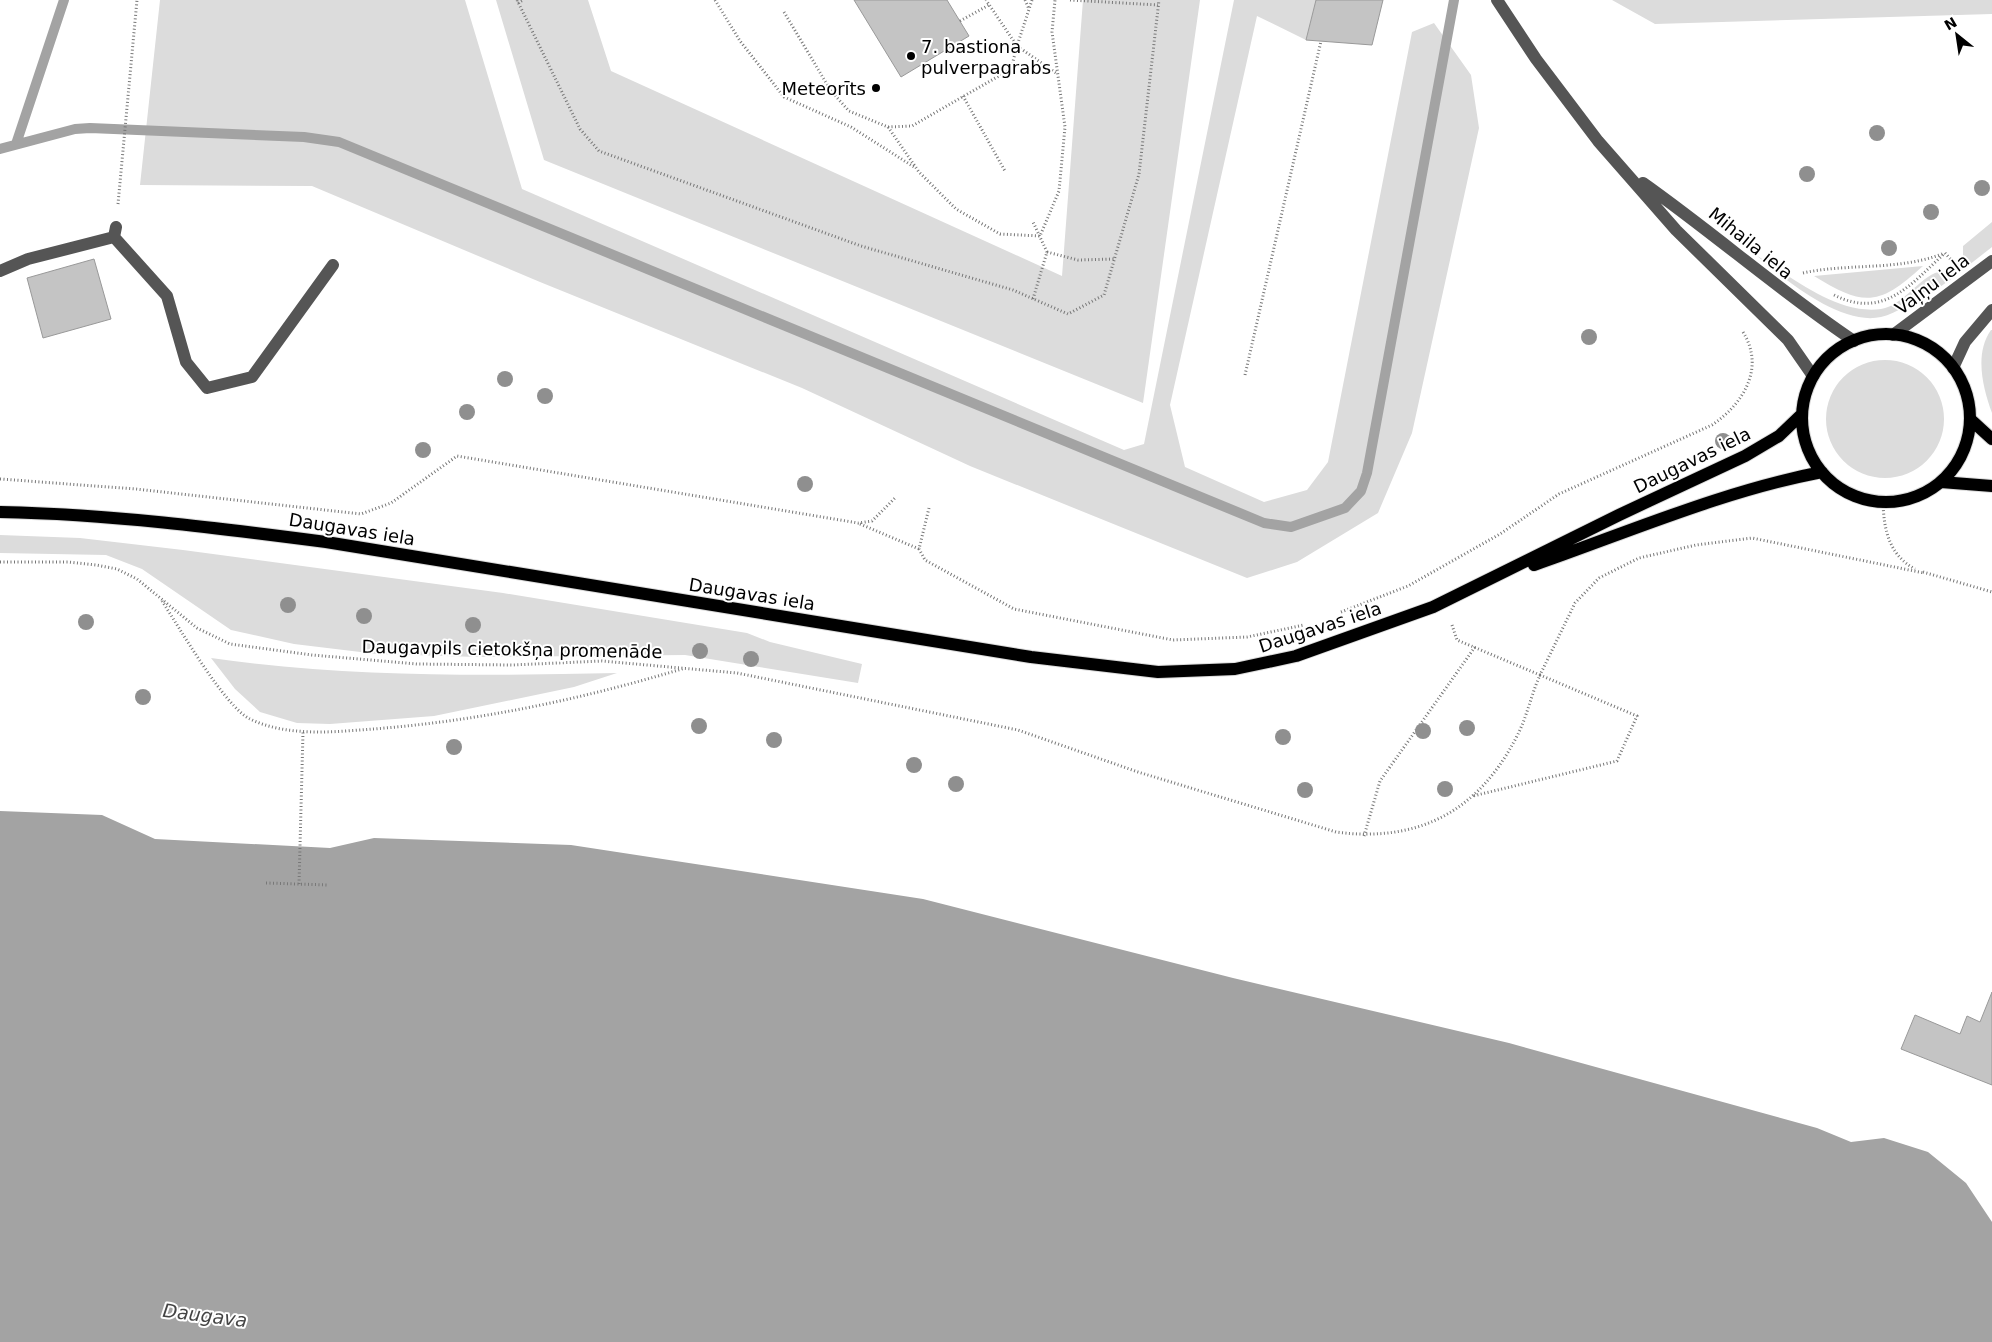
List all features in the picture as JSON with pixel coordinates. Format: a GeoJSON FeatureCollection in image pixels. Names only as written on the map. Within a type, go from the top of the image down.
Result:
{"type":"FeatureCollection","features":[{"type":"Feature","properties":{"kind":"main road"},"geometry":{"type":"LineString","coordinates":[[1877,335],[1893,335],[1923,343],[1943,356],[1965,388],[1970,419],[1967,442],[1961,457],[1941,482],[1914,498],[1883,502],[1860,499],[1846,492],[1822,472],[1806,445],[1802,414],[1807,391],[1813,376],[1834,352],[1854,341],[1877,335]]}},
{"type":"Feature","properties":{"kind":"main road","name":"Daugavas iela"},"geometry":{"type":"LineString","coordinates":[[0,512],[63,515],[235,530],[326,542],[1031,657],[1158,672],[1234,669],[1296,656],[1433,607],[1619,515],[1745,456],[1778,436],[1802,414]]}},
{"type":"Feature","properties":{"kind":"main road"},"geometry":{"type":"LineString","coordinates":[[1970,419],[1992,439]]}},
{"type":"Feature","properties":{"kind":"main road","name":"Daugavas iela"},"geometry":{"type":"LineString","coordinates":[[1485,582],[1726,498],[1787,479],[1822,472]]}},
{"type":"Feature","properties":{"kind":"main road"},"geometry":{"type":"LineString","coordinates":[[1941,482],[1992,486]]}},
{"type":"Feature","properties":{"kind":"street","name":"Mihaila iela"},"geometry":{"type":"LineString","coordinates":[[1497,0],[1598,141],[1627,171],[1676,230],[1788,340],[1813,376]]}},
{"type":"Feature","properties":{"kind":"street","name":"Mihaila iela"},"geometry":{"type":"LineString","coordinates":[[1627,171],[1701,224],[1806,309],[1854,341]]}},
{"type":"Feature","properties":{"kind":"street"},"geometry":{"type":"LineString","coordinates":[[0,271],[28,259],[115,232],[167,296],[186,362],[207,388],[252,377],[333,265]]}},
{"type":"Feature","properties":{"kind":"street","name":"Vaļņu iela"},"geometry":{"type":"LineString","coordinates":[[1893,335],[1992,261]]}},
{"type":"Feature","properties":{"kind":"street"},"geometry":{"type":"LineString","coordinates":[[1953,368],[1966,342],[1992,310]]}},
{"type":"Feature","properties":{"kind":"path"},"geometry":{"type":"LineString","coordinates":[[115,232],[137,0]]}},
{"type":"Feature","properties":{"kind":"path"},"geometry":{"type":"LineString","coordinates":[[523,0],[518,1],[580,129],[599,152],[861,246],[1013,290],[1068,314],[1104,295],[1139,174],[1159,0]]}},
{"type":"Feature","properties":{"kind":"path"},"geometry":{"type":"LineString","coordinates":[[715,0],[740,42],[784,97],[851,126],[916,168]]}},
{"type":"Feature","properties":{"kind":"path"},"geometry":{"type":"LineString","coordinates":[[986,0],[1017,46],[1056,73]]}},
{"type":"Feature","properties":{"kind":"path"},"geometry":{"type":"LineString","coordinates":[[1025,0],[1029,9]]}},
{"type":"Feature","properties":{"kind":"path"},"geometry":{"type":"LineString","coordinates":[[784,12],[831,91],[849,111],[888,127],[912,126],[1011,69],[1032,0]]}},
{"type":"Feature","properties":{"kind":"path"},"geometry":{"type":"LineString","coordinates":[[1040,236],[1059,191],[1065,127],[1056,73],[1052,32],[1055,0]]}},
{"type":"Feature","properties":{"kind":"path"},"geometry":{"type":"LineString","coordinates":[[1070,0],[1158,5]]}},
{"type":"Feature","properties":{"kind":"path"},"geometry":{"type":"LineString","coordinates":[[960,21],[989,6]]}},
{"type":"Feature","properties":{"kind":"path"},"geometry":{"type":"LineString","coordinates":[[1245,374],[1321,41]]}},
{"type":"Feature","properties":{"kind":"path"},"geometry":{"type":"LineString","coordinates":[[963,96],[1005,171]]}},
{"type":"Feature","properties":{"kind":"path"},"geometry":{"type":"LineString","coordinates":[[888,127],[916,168],[956,209],[1000,234],[1040,236]]}},
{"type":"Feature","properties":{"kind":"path"},"geometry":{"type":"LineString","coordinates":[[1033,299],[1047,252],[1034,222]]}},
{"type":"Feature","properties":{"kind":"path"},"geometry":{"type":"LineString","coordinates":[[1047,252],[1078,260],[1114,259]]}},
{"type":"Feature","properties":{"kind":"path"},"geometry":{"type":"LineString","coordinates":[[1807,278],[1800,274],[1821,269],[1924,261],[1945,253],[1904,291],[1882,302],[1860,304],[1829,292]]}},
{"type":"Feature","properties":{"kind":"path"},"geometry":{"type":"LineString","coordinates":[[1336,613],[1408,586],[1500,534],[1559,494],[1712,425],[1728,414],[1739,402],[1750,376],[1749,346],[1739,326]]}},
{"type":"Feature","properties":{"kind":"path"},"geometry":{"type":"LineString","coordinates":[[0,479],[136,489],[361,514],[391,503],[457,456],[858,523],[919,550],[925,560],[1014,609],[1078,623],[1173,640],[1247,637],[1309,624]]}},
{"type":"Feature","properties":{"kind":"path"},"geometry":{"type":"LineString","coordinates":[[858,523],[872,521],[895,498]]}},
{"type":"Feature","properties":{"kind":"path"},"geometry":{"type":"LineString","coordinates":[[1883,502],[1884,523],[1894,551],[1904,562],[1924,573]]}},
{"type":"Feature","properties":{"kind":"path"},"geometry":{"type":"LineString","coordinates":[[919,550],[929,508]]}},
{"type":"Feature","properties":{"kind":"path"},"geometry":{"type":"LineString","coordinates":[[1473,796],[1508,753],[1518,734],[1540,675],[1575,603],[1599,578],[1639,558],[1696,544],[1752,538],[1924,573],[1992,592]]}},
{"type":"Feature","properties":{"kind":"path","name":"Daugavpils cietokšņa promenāde"},"geometry":{"type":"LineString","coordinates":[[0,562],[96,565],[117,570],[137,579],[197,628],[230,644],[312,655],[417,664],[512,665],[602,661],[737,673],[1018,730],[1118,764],[1336,832],[1364,836],[1394,834],[1423,826],[1451,813],[1473,796]]}},
{"type":"Feature","properties":{"kind":"path","name":"Daugavpils cietokšņa promenāde"},"geometry":{"type":"LineString","coordinates":[[159,596],[224,694],[249,718],[303,732],[432,724],[555,703],[688,668]]}},
{"type":"Feature","properties":{"kind":"path"},"geometry":{"type":"LineString","coordinates":[[1450,618],[1457,640],[1637,716],[1618,761],[1473,796]]}},
{"type":"Feature","properties":{"kind":"path"},"geometry":{"type":"LineString","coordinates":[[1364,836],[1380,781],[1475,647]]}},
{"type":"Feature","properties":{"kind":"path"},"geometry":{"type":"LineString","coordinates":[[299,884],[303,732]]}},
{"type":"Feature","properties":{"kind":"path"},"geometry":{"type":"LineString","coordinates":[[266,883],[328,885]]}},
{"type":"Feature","properties":{"kind":"shaded area"},"geometry":{"type":"Polygon","coordinates":[[[160,0],[465,0],[522,189],[1124,450],[1144,444],[1234,0],[1316,0],[1306,40],[1257,16],[1170,405],[1185,467],[1264,502],[1307,490],[1328,462],[1412,32],[1434,23],[1471,75],[1479,128],[1412,433],[1378,513],[1297,562],[1247,578],[970,466],[802,388],[540,282],[312,186],[140,185],[160,0]]]}},
{"type":"Feature","properties":{"kind":"shaded area"},"geometry":{"type":"Polygon","coordinates":[[[496,0],[588,0],[611,71],[1062,276],[1083,0],[1200,0],[1143,403],[544,160],[496,0]]]}},
{"type":"Feature","properties":{"kind":"shaded area"},"geometry":{"type":"Polygon","coordinates":[[[1612,0],[1992,0],[1992,14],[1655,24],[1612,0]]]}},
{"type":"Feature","properties":{"kind":"shaded area"},"geometry":{"type":"Polygon","coordinates":[[[1992,222],[1992,247],[1969,265],[1963,258],[1963,246],[1992,222]]]}},
{"type":"Feature","properties":{"kind":"shaded area"},"geometry":{"type":"Polygon","coordinates":[[[1756,255],[1831,300],[1864,309],[1881,309],[1891,306],[1929,276],[1937,272],[1946,272],[1954,277],[1930,294],[1925,292],[1893,313],[1881,317],[1865,318],[1849,315],[1814,299],[1756,255]]]}},
{"type":"Feature","properties":{"kind":"shaded area"},"geometry":{"type":"Polygon","coordinates":[[[1923,266],[1895,289],[1872,298],[1846,293],[1814,276],[1923,266]]]}},
{"type":"Feature","properties":{"kind":"shaded area"},"geometry":{"type":"Polygon","coordinates":[[[1991,330],[1992,413],[1983,382],[1981,360],[1986,339],[1991,330]]]}},
{"type":"Feature","properties":{"kind":"shaded area"},"geometry":{"type":"Polygon","coordinates":[[[1885,360],[1908,364],[1927,377],[1940,396],[1944,419],[1940,442],[1927,461],[1908,474],[1885,478],[1862,474],[1843,461],[1830,442],[1826,419],[1830,396],[1843,377],[1862,364],[1885,360]]]}},
{"type":"Feature","properties":{"kind":"shaded area"},"geometry":{"type":"Polygon","coordinates":[[[0,535],[80,538],[503,593],[747,633],[770,642],[862,664],[858,683],[685,655],[478,657],[377,654],[294,644],[231,630],[142,569],[106,555],[0,553],[0,535]]]}},
{"type":"Feature","properties":{"kind":"shaded area"},"geometry":{"type":"Polygon","coordinates":[[[211,658],[312,669],[414,674],[617,673],[574,687],[434,716],[330,724],[297,723],[260,712],[235,689],[211,658]]]}},
{"type":"Feature","properties":{"kind":"water","name":"Daugava"},"geometry":{"type":"Polygon","coordinates":[[[0,811],[102,815],[155,839],[330,848],[374,838],[571,845],[923,899],[1233,978],[1509,1043],[1817,1128],[1851,1142],[1884,1138],[1928,1152],[1966,1183],[1992,1222],[1992,1342],[0,1342],[0,811]]]}},
{"type":"Feature","properties":{"kind":"building","name":"7. bastiona pulverpagrabs"},"geometry":{"type":"Polygon","coordinates":[[[854,0],[947,0],[969,36],[901,77],[854,0]]]}},
{"type":"Feature","properties":{"kind":"building"},"geometry":{"type":"Polygon","coordinates":[[[1316,0],[1383,0],[1372,45],[1306,40],[1316,0]]]}},
{"type":"Feature","properties":{"kind":"building"},"geometry":{"type":"Polygon","coordinates":[[[94,259],[111,319],[43,338],[27,278],[94,259]]]}},
{"type":"Feature","properties":{"kind":"building"},"geometry":{"type":"Polygon","coordinates":[[[1992,992],[1992,1085],[1901,1049],[1915,1015],[1960,1034],[1967,1016],[1980,1022],[1992,992]]]}},
{"type":"Feature","properties":{"kind":"waterway"},"geometry":{"type":"LineString","coordinates":[[16,144],[64,0]]}},
{"type":"Feature","properties":{"kind":"waterway"},"geometry":{"type":"LineString","coordinates":[[0,149],[75,129],[90,128],[304,137],[339,142],[1264,523],[1291,527],[1345,508],[1361,491],[1367,473],[1454,0]]}},
{"type":"Feature","properties":{"kind":"place","name":"7. bastiona pulverpagrabs"},"geometry":{"type":"Point","coordinates":[911,56]}},
{"type":"Feature","properties":{"kind":"place","name":"Meteorīts"},"geometry":{"type":"Point","coordinates":[876,88]}}]}
